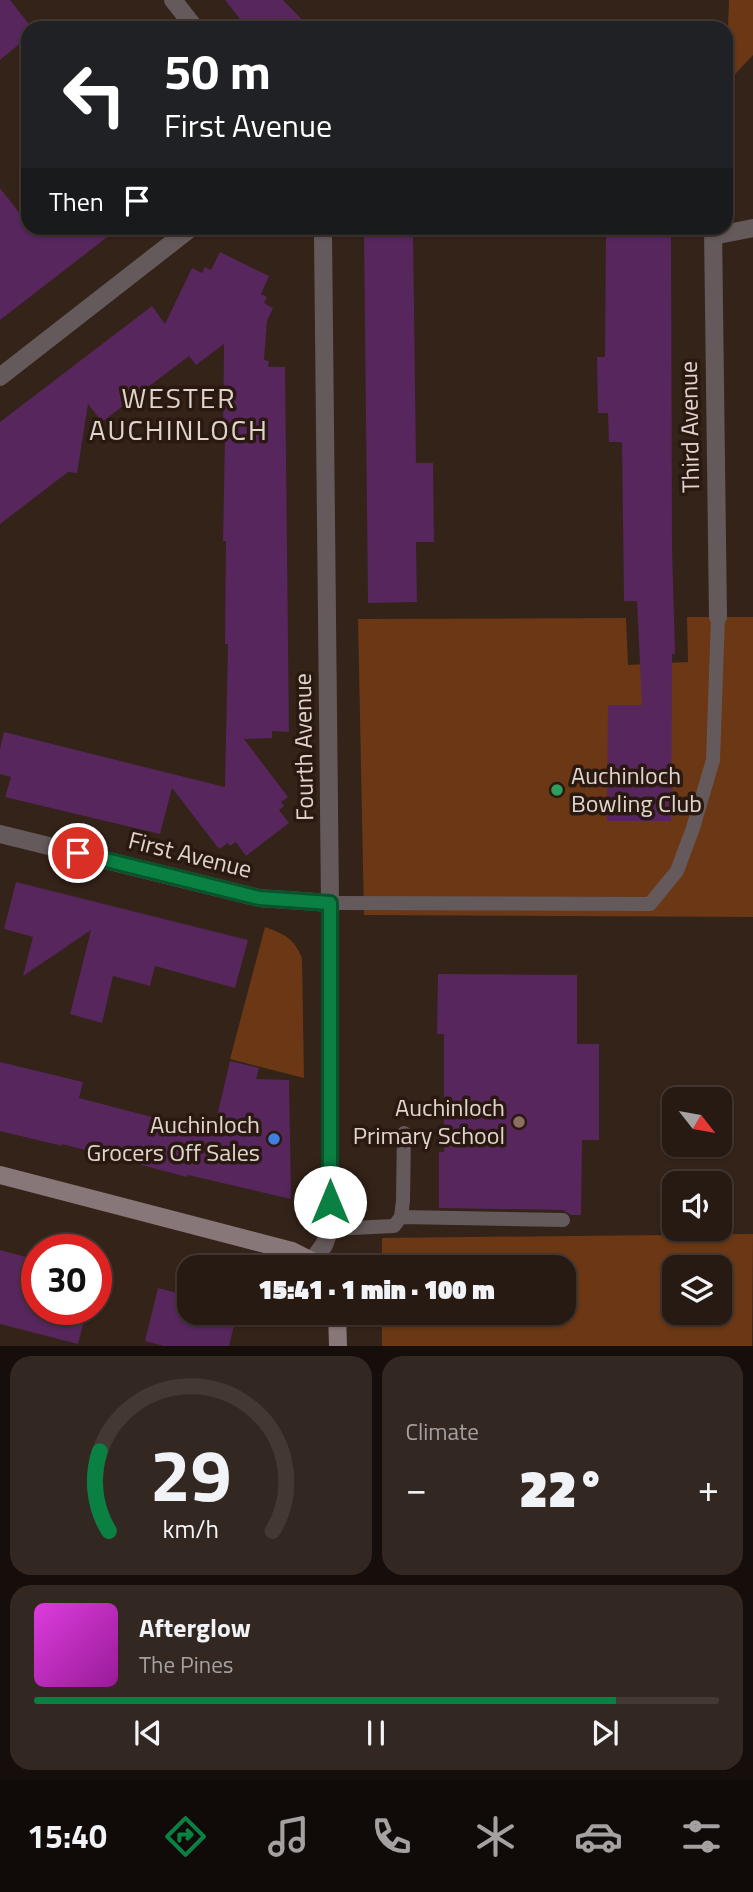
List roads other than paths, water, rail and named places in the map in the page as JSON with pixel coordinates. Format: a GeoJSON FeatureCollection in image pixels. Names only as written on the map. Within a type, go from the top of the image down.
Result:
{"type":"FeatureCollection","features":[{"type":"Feature","properties":{"kind":"street"},"geometry":{"type":"LineString","coordinates":[[173,0],[190,21]]}},
{"type":"Feature","properties":{"kind":"street","name":"Third Avenue"},"geometry":{"type":"LineString","coordinates":[[733,230],[753,228]]}},
{"type":"Feature","properties":{"kind":"street"},"geometry":{"type":"LineString","coordinates":[[0,377],[182,235]]}},
{"type":"Feature","properties":{"kind":"street","name":"Fourth Avenue"},"geometry":{"type":"LineString","coordinates":[[319,1255],[330,1229],[330,903],[323,235]]}},
{"type":"Feature","properties":{"kind":"street","name":"Third Avenue"},"geometry":{"type":"LineString","coordinates":[[713,235],[718,617]]}},
{"type":"Feature","properties":{"kind":"street","name":"First Avenue"},"geometry":{"type":"LineString","coordinates":[[0,834],[259,898],[330,903]]}},
{"type":"Feature","properties":{"kind":"street"},"geometry":{"type":"LineString","coordinates":[[0,1175],[267,1244],[299,1255]]}},
{"type":"Feature","properties":{"kind":"street"},"geometry":{"type":"LineString","coordinates":[[337,1325],[338,1346]]}},
{"type":"Feature","properties":{"kind":"lane"},"geometry":{"type":"LineString","coordinates":[[330,903],[650,904],[677,871],[713,760],[718,617]]}},
{"type":"Feature","properties":{"kind":"lane"},"geometry":{"type":"LineString","coordinates":[[330,1229],[394,1226],[401,1217],[404,1133]]}},
{"type":"Feature","properties":{"kind":"lane"},"geometry":{"type":"LineString","coordinates":[[401,1217],[563,1220]]}},
{"type":"Feature","properties":{"kind":"place","name":"Auchinloch Bowling Club"},"geometry":{"type":"Point","coordinates":[557,790]}},
{"type":"Feature","properties":{"kind":"place","name":"Auchinloch Primary School"},"geometry":{"type":"Point","coordinates":[519,1122]}},
{"type":"Feature","properties":{"kind":"place","name":"Auchinloch Grocers Off Sales"},"geometry":{"type":"Point","coordinates":[274,1139]}},
{"type":"Feature","properties":{"kind":"district","name":"WESTER AUCHINLOCH"},"geometry":{"type":"Point","coordinates":[179,414]}}]}
